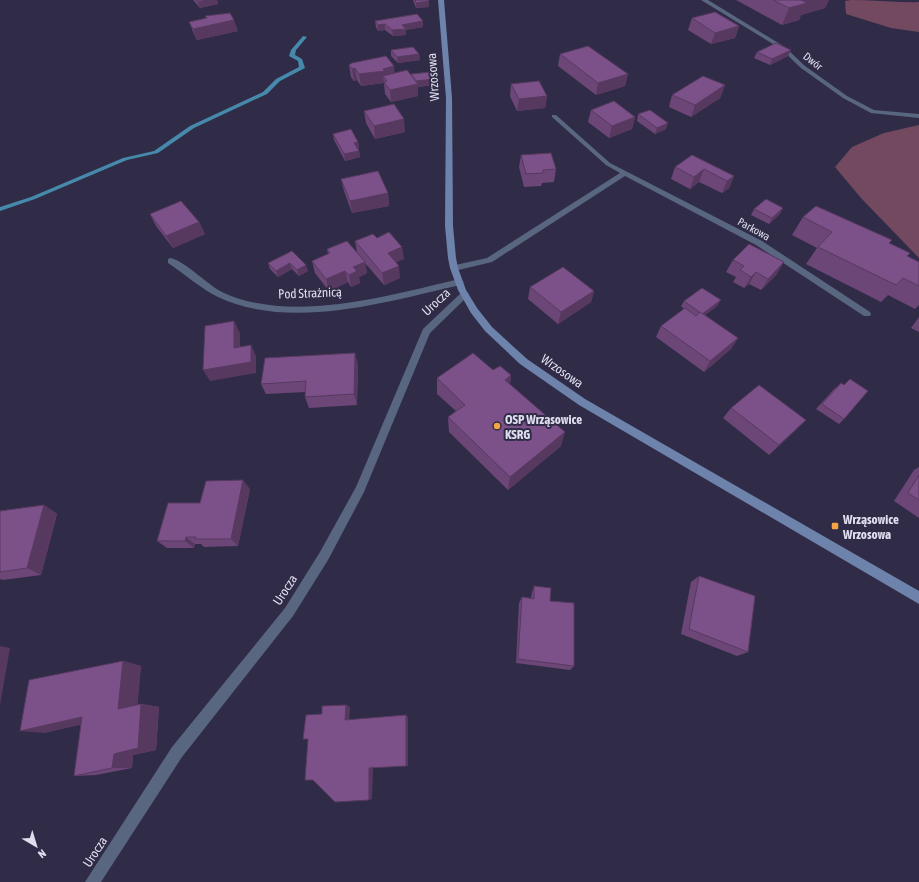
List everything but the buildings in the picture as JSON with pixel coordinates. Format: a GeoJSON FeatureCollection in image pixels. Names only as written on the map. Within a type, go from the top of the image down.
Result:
{"type":"FeatureCollection","features":[{"type":"Feature","properties":{"kind":"street","name":"Wrzosowa"},"geometry":{"type":"LineString","coordinates":[[441,0],[449,98],[449,226],[454,268],[465,294],[473,308],[493,333],[514,353],[550,381],[588,406],[919,598]]}},
{"type":"Feature","properties":{"kind":"street","name":"Dwór"},"geometry":{"type":"LineString","coordinates":[[704,0],[782,48],[803,67],[839,92],[873,112],[919,116]]}},
{"type":"Feature","properties":{"kind":"street","name":"Parkowa"},"geometry":{"type":"LineString","coordinates":[[554,116],[608,164],[759,243],[867,314]]}},
{"type":"Feature","properties":{"kind":"street"},"geometry":{"type":"LineString","coordinates":[[454,268],[489,260],[625,173]]}},
{"type":"Feature","properties":{"kind":"street","name":"Pod Strażnicą"},"geometry":{"type":"LineString","coordinates":[[171,260],[222,295],[262,308],[302,310],[370,303],[460,282]]}},
{"type":"Feature","properties":{"kind":"street","name":"Urocza"},"geometry":{"type":"LineString","coordinates":[[92,882],[178,752],[289,612],[324,556],[360,489],[426,331],[465,294]]}},
{"type":"Feature","properties":{"kind":"shaded area"},"geometry":{"type":"Polygon","coordinates":[[[845,1],[919,2],[919,32],[891,28],[846,14],[845,1]]]}},
{"type":"Feature","properties":{"kind":"shaded area"},"geometry":{"type":"Polygon","coordinates":[[[919,125],[919,258],[861,198],[835,167],[852,147],[884,133],[919,125]]]}},
{"type":"Feature","properties":{"kind":"waterway"},"geometry":{"type":"LineString","coordinates":[[0,209],[33,198],[125,159],[156,152],[192,127],[265,93],[278,80],[302,68],[300,60],[292,56],[294,50],[305,37]]}},
{"type":"Feature","properties":{"kind":"place","name":"OSP Wrząsowice KSRG"},"geometry":{"type":"Point","coordinates":[497,426]}},
{"type":"Feature","properties":{"kind":"place","name":"Wrząsowice Wrzosowa"},"geometry":{"type":"Point","coordinates":[835,526]}}]}
